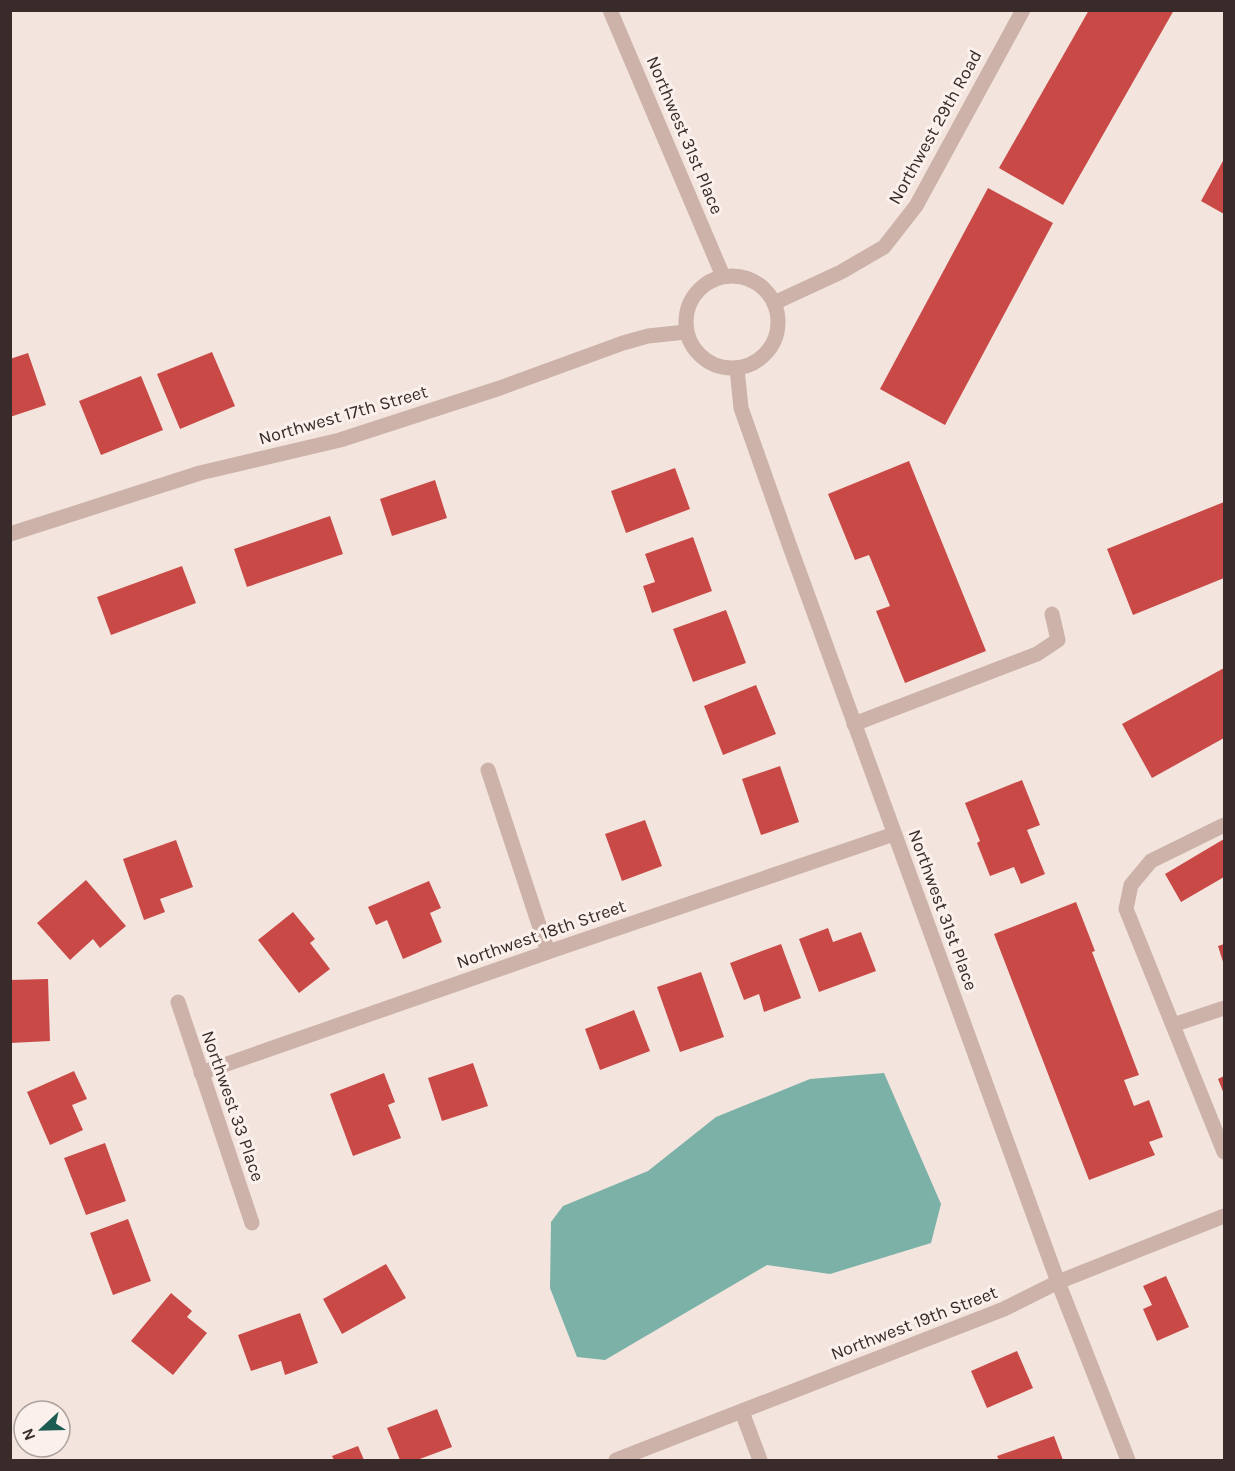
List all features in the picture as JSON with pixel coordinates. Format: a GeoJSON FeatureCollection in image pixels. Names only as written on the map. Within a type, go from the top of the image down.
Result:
{"type":"FeatureCollection","features":[{"type":"Feature","properties":{"kind":"street","name":"Northwest 31st Place"},"geometry":{"type":"LineString","coordinates":[[610,10],[723,276]]}},
{"type":"Feature","properties":{"kind":"street","name":"Northwest 29th Road"},"geometry":{"type":"LineString","coordinates":[[774,303],[841,272],[884,246],[916,206],[1023,10]]}},
{"type":"Feature","properties":{"kind":"street"},"geometry":{"type":"LineString","coordinates":[[723,276],[742,277],[760,285],[774,303],[778,325],[774,343],[753,363],[737,369],[723,368],[709,363],[693,347],[686,332],[686,313],[689,303],[699,289],[723,276]]}},
{"type":"Feature","properties":{"kind":"street","name":"Northwest 17th Street"},"geometry":{"type":"LineString","coordinates":[[10,534],[200,473],[340,440],[500,388],[631,340],[686,332]]}},
{"type":"Feature","properties":{"kind":"street","name":"Northwest 31st Place"},"geometry":{"type":"LineString","coordinates":[[737,369],[741,408],[854,724],[1058,1281],[1128,1461]]}},
{"type":"Feature","properties":{"kind":"street"},"geometry":{"type":"LineString","coordinates":[[854,724],[1037,654],[1058,640],[1052,614]]}},
{"type":"Feature","properties":{"kind":"street"},"geometry":{"type":"LineString","coordinates":[[488,770],[548,952]]}},
{"type":"Feature","properties":{"kind":"street"},"geometry":{"type":"LineString","coordinates":[[1224,825],[1151,861],[1131,885],[1126,909],[1224,1152]]}},
{"type":"Feature","properties":{"kind":"street","name":"Northwest 18th Street"},"geometry":{"type":"LineString","coordinates":[[201,1073],[894,834]]}},
{"type":"Feature","properties":{"kind":"street","name":"Northwest 33 Place"},"geometry":{"type":"LineString","coordinates":[[178,1002],[252,1223]]}},
{"type":"Feature","properties":{"kind":"street"},"geometry":{"type":"LineString","coordinates":[[1173,1025],[1224,1008]]}},
{"type":"Feature","properties":{"kind":"street","name":"Northwest 19th Street"},"geometry":{"type":"LineString","coordinates":[[616,1461],[1004,1310],[1058,1281],[1224,1216]]}},
{"type":"Feature","properties":{"kind":"street"},"geometry":{"type":"LineString","coordinates":[[742,1412],[760,1461]]}},
{"type":"Feature","properties":{"kind":"water"},"geometry":{"type":"Polygon","coordinates":[[[884,1073],[941,1204],[931,1243],[830,1274],[767,1265],[605,1360],[577,1357],[550,1288],[551,1222],[563,1206],[648,1171],[716,1117],[810,1079],[884,1073]]]}},
{"type":"Feature","properties":{"kind":"building"},"geometry":{"type":"Polygon","coordinates":[[[1089,10],[1174,10],[1063,205],[999,168],[1089,10]]]}},
{"type":"Feature","properties":{"kind":"building"},"geometry":{"type":"Polygon","coordinates":[[[1224,159],[1224,214],[1201,201],[1224,159]]]}},
{"type":"Feature","properties":{"kind":"building"},"geometry":{"type":"Polygon","coordinates":[[[988,188],[1053,223],[945,425],[880,389],[988,188]]]}},
{"type":"Feature","properties":{"kind":"building"},"geometry":{"type":"Polygon","coordinates":[[[212,352],[235,406],[180,429],[157,374],[212,352]]]}},
{"type":"Feature","properties":{"kind":"building"},"geometry":{"type":"Polygon","coordinates":[[[28,353],[46,405],[10,417],[10,359],[28,353]]]}},
{"type":"Feature","properties":{"kind":"building"},"geometry":{"type":"Polygon","coordinates":[[[141,376],[163,430],[101,455],[79,401],[141,376]]]}},
{"type":"Feature","properties":{"kind":"building"},"geometry":{"type":"Polygon","coordinates":[[[909,461],[986,651],[905,683],[876,611],[890,606],[869,555],[855,560],[828,494],[909,461]]]}},
{"type":"Feature","properties":{"kind":"building"},"geometry":{"type":"Polygon","coordinates":[[[675,468],[690,509],[626,533],[611,491],[675,468]]]}},
{"type":"Feature","properties":{"kind":"building"},"geometry":{"type":"Polygon","coordinates":[[[435,480],[447,518],[392,536],[380,499],[435,480]]]}},
{"type":"Feature","properties":{"kind":"building"},"geometry":{"type":"Polygon","coordinates":[[[1224,502],[1224,578],[1133,615],[1107,549],[1224,502]]]}},
{"type":"Feature","properties":{"kind":"building"},"geometry":{"type":"Polygon","coordinates":[[[330,516],[343,554],[247,587],[234,549],[330,516]]]}},
{"type":"Feature","properties":{"kind":"building"},"geometry":{"type":"Polygon","coordinates":[[[693,537],[712,591],[652,613],[643,586],[655,582],[645,554],[693,537]]]}},
{"type":"Feature","properties":{"kind":"building"},"geometry":{"type":"Polygon","coordinates":[[[182,566],[196,603],[111,635],[97,597],[182,566]]]}},
{"type":"Feature","properties":{"kind":"building"},"geometry":{"type":"Polygon","coordinates":[[[726,610],[746,663],[693,682],[673,629],[726,610]]]}},
{"type":"Feature","properties":{"kind":"building"},"geometry":{"type":"Polygon","coordinates":[[[1224,668],[1224,738],[1152,778],[1122,724],[1224,668]]]}},
{"type":"Feature","properties":{"kind":"building"},"geometry":{"type":"Polygon","coordinates":[[[756,685],[776,734],[723,755],[704,706],[756,685]]]}},
{"type":"Feature","properties":{"kind":"building"},"geometry":{"type":"Polygon","coordinates":[[[780,766],[799,822],[761,835],[742,779],[780,766]]]}},
{"type":"Feature","properties":{"kind":"building"},"geometry":{"type":"Polygon","coordinates":[[[1022,780],[1040,825],[1027,830],[1045,874],[1021,884],[1014,867],[990,876],[977,843],[980,841],[965,803],[1022,780]]]}},
{"type":"Feature","properties":{"kind":"building"},"geometry":{"type":"Polygon","coordinates":[[[645,820],[662,866],[622,881],[605,834],[645,820]]]}},
{"type":"Feature","properties":{"kind":"building"},"geometry":{"type":"Polygon","coordinates":[[[1224,839],[1224,877],[1181,902],[1165,874],[1224,839]]]}},
{"type":"Feature","properties":{"kind":"building"},"geometry":{"type":"Polygon","coordinates":[[[176,840],[193,887],[160,899],[165,912],[144,920],[123,859],[176,840]]]}},
{"type":"Feature","properties":{"kind":"building"},"geometry":{"type":"Polygon","coordinates":[[[86,880],[126,926],[100,948],[93,939],[70,960],[37,923],[86,880]]]}},
{"type":"Feature","properties":{"kind":"building"},"geometry":{"type":"Polygon","coordinates":[[[429,881],[441,908],[430,913],[442,942],[403,959],[387,920],[376,925],[368,907],[429,881]]]}},
{"type":"Feature","properties":{"kind":"building"},"geometry":{"type":"Polygon","coordinates":[[[1076,902],[1095,951],[1092,952],[1139,1075],[1124,1080],[1134,1106],[1149,1100],[1163,1137],[1149,1142],[1155,1155],[1089,1180],[994,934],[1076,902]]]}},
{"type":"Feature","properties":{"kind":"building"},"geometry":{"type":"Polygon","coordinates":[[[293,912],[315,939],[310,943],[330,969],[299,993],[258,940],[293,912]]]}},
{"type":"Feature","properties":{"kind":"building"},"geometry":{"type":"Polygon","coordinates":[[[828,928],[833,942],[861,932],[876,971],[819,992],[799,939],[828,928]]]}},
{"type":"Feature","properties":{"kind":"building"},"geometry":{"type":"Polygon","coordinates":[[[781,944],[801,998],[764,1012],[759,994],[744,1000],[730,963],[781,944]]]}},
{"type":"Feature","properties":{"kind":"building"},"geometry":{"type":"Polygon","coordinates":[[[1224,944],[1224,965],[1218,946],[1224,944]]]}},
{"type":"Feature","properties":{"kind":"building"},"geometry":{"type":"Polygon","coordinates":[[[701,972],[724,1037],[680,1052],[657,987],[701,972]]]}},
{"type":"Feature","properties":{"kind":"building"},"geometry":{"type":"Polygon","coordinates":[[[48,979],[50,1041],[10,1043],[10,980],[48,979]]]}},
{"type":"Feature","properties":{"kind":"building"},"geometry":{"type":"Polygon","coordinates":[[[634,1010],[650,1051],[600,1070],[585,1029],[634,1010]]]}},
{"type":"Feature","properties":{"kind":"building"},"geometry":{"type":"Polygon","coordinates":[[[473,1063],[488,1106],[442,1121],[428,1078],[473,1063]]]}},
{"type":"Feature","properties":{"kind":"building"},"geometry":{"type":"Polygon","coordinates":[[[74,1071],[87,1099],[72,1105],[83,1130],[50,1145],[27,1092],[74,1071]]]}},
{"type":"Feature","properties":{"kind":"building"},"geometry":{"type":"Polygon","coordinates":[[[384,1073],[395,1102],[388,1105],[401,1138],[353,1156],[330,1094],[384,1073]]]}},
{"type":"Feature","properties":{"kind":"building"},"geometry":{"type":"Polygon","coordinates":[[[1224,1076],[1224,1094],[1218,1079],[1224,1076]]]}},
{"type":"Feature","properties":{"kind":"building"},"geometry":{"type":"Polygon","coordinates":[[[105,1143],[126,1201],[86,1215],[64,1158],[105,1143]]]}},
{"type":"Feature","properties":{"kind":"building"},"geometry":{"type":"Polygon","coordinates":[[[128,1219],[151,1281],[113,1295],[90,1233],[128,1219]]]}},
{"type":"Feature","properties":{"kind":"building"},"geometry":{"type":"Polygon","coordinates":[[[386,1264],[406,1298],[342,1334],[323,1299],[386,1264]]]}},
{"type":"Feature","properties":{"kind":"building"},"geometry":{"type":"Polygon","coordinates":[[[1166,1276],[1189,1327],[1157,1341],[1143,1309],[1152,1305],[1143,1286],[1166,1276]]]}},
{"type":"Feature","properties":{"kind":"building"},"geometry":{"type":"Polygon","coordinates":[[[171,1293],[192,1311],[187,1317],[207,1333],[173,1375],[131,1341],[171,1293]]]}},
{"type":"Feature","properties":{"kind":"building"},"geometry":{"type":"Polygon","coordinates":[[[300,1313],[318,1363],[285,1375],[281,1361],[251,1371],[238,1335],[300,1313]]]}},
{"type":"Feature","properties":{"kind":"building"},"geometry":{"type":"Polygon","coordinates":[[[1017,1351],[1033,1388],[987,1408],[971,1371],[1017,1351]]]}},
{"type":"Feature","properties":{"kind":"building"},"geometry":{"type":"Polygon","coordinates":[[[437,1409],[452,1447],[417,1460],[400,1460],[387,1428],[437,1409]]]}},
{"type":"Feature","properties":{"kind":"building"},"geometry":{"type":"Polygon","coordinates":[[[1054,1436],[1063,1460],[999,1460],[997,1456],[1054,1436]]]}},
{"type":"Feature","properties":{"kind":"building"},"geometry":{"type":"Polygon","coordinates":[[[358,1446],[364,1460],[334,1460],[332,1456],[358,1446]]]}}]}
